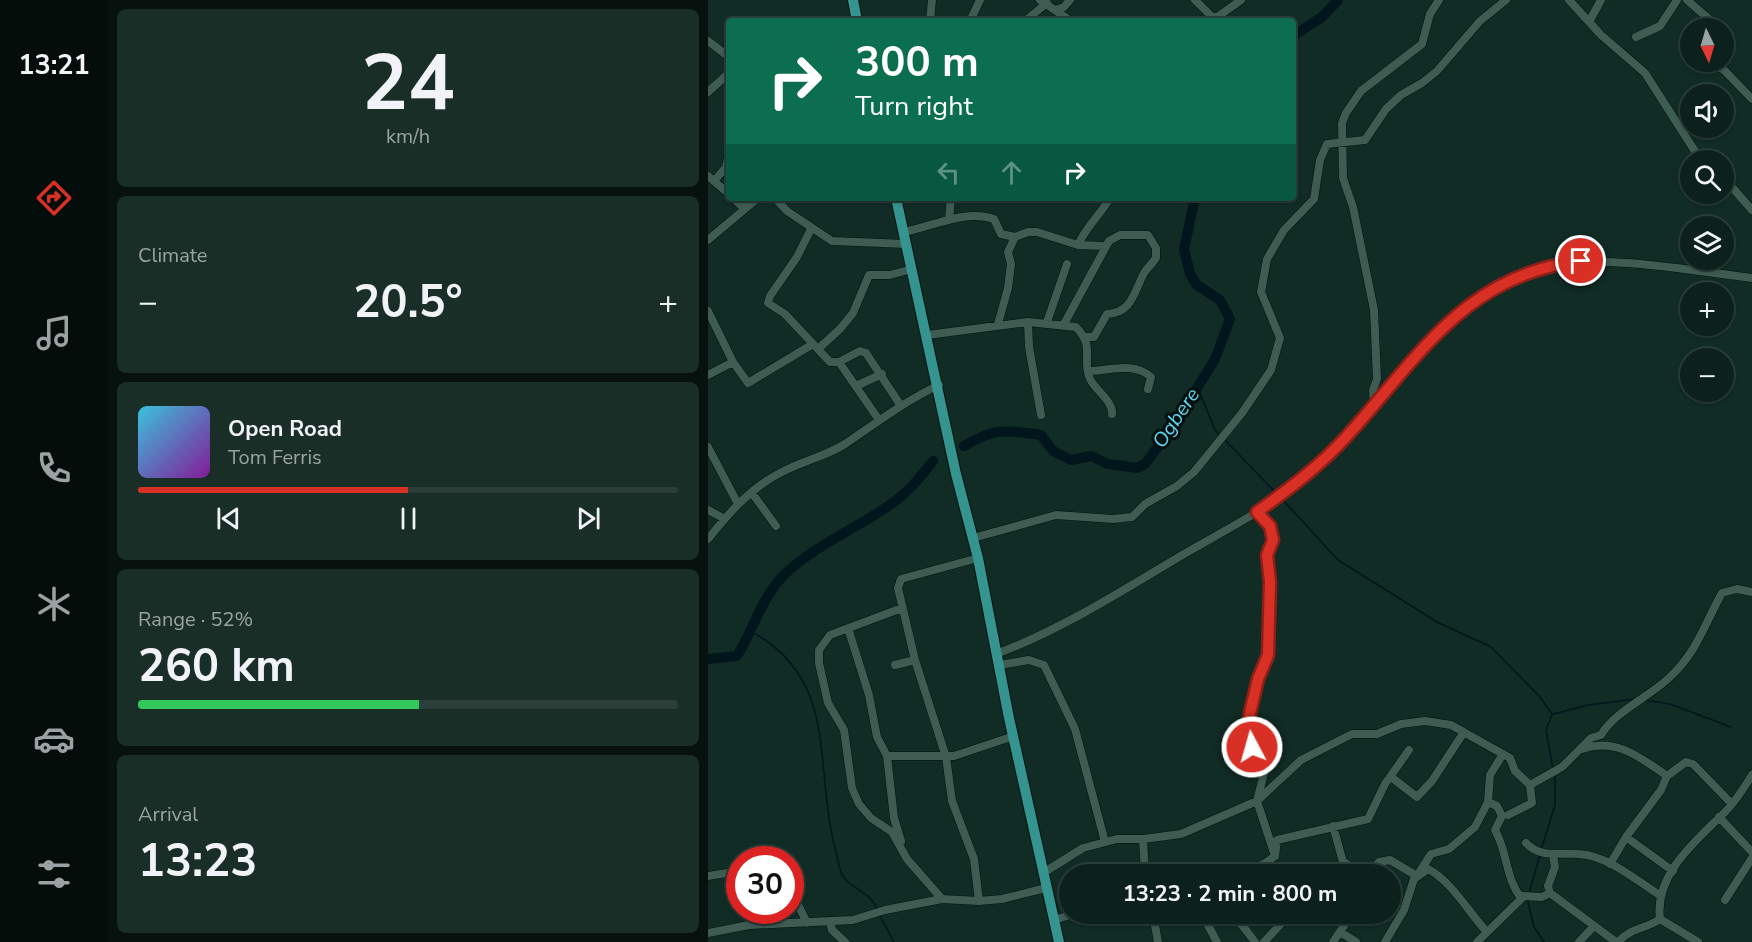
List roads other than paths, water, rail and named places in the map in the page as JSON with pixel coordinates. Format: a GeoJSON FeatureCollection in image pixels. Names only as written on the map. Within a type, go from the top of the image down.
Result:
{"type":"FeatureCollection","features":[{"type":"Feature","properties":{"kind":"main road"},"geometry":{"type":"LineString","coordinates":[[853,0],[856,18]]}},
{"type":"Feature","properties":{"kind":"main road"},"geometry":{"type":"LineString","coordinates":[[897,201],[939,385],[956,474],[978,558],[996,654],[1059,942]]}},
{"type":"Feature","properties":{"kind":"street"},"geometry":{"type":"LineString","coordinates":[[930,18],[932,0]]}},
{"type":"Feature","properties":{"kind":"street"},"geometry":{"type":"LineString","coordinates":[[971,18],[980,0]]}},
{"type":"Feature","properties":{"kind":"street"},"geometry":{"type":"LineString","coordinates":[[1056,9],[1064,7],[1070,0]]}},
{"type":"Feature","properties":{"kind":"street"},"geometry":{"type":"LineString","coordinates":[[1195,0],[1216,18],[1241,0]]}},
{"type":"Feature","properties":{"kind":"street"},"geometry":{"type":"LineString","coordinates":[[1374,404],[1373,390],[1377,379],[1374,310],[1353,207],[1342,178],[1342,123],[1354,100],[1422,44],[1430,14],[1439,0]]}},
{"type":"Feature","properties":{"kind":"street"},"geometry":{"type":"LineString","coordinates":[[973,538],[1056,515],[1113,519],[1132,517],[1146,504],[1177,486],[1194,472],[1242,412],[1271,370],[1280,338],[1261,292],[1267,259],[1284,230],[1314,199],[1320,160],[1328,144],[1365,140],[1386,109],[1401,95],[1422,83],[1437,70],[1480,21],[1506,0]]}},
{"type":"Feature","properties":{"kind":"street"},"geometry":{"type":"LineString","coordinates":[[1569,0],[1589,22],[1646,73],[1694,150]]}},
{"type":"Feature","properties":{"kind":"street"},"geometry":{"type":"LineString","coordinates":[[1589,22],[1601,0]]}},
{"type":"Feature","properties":{"kind":"street"},"geometry":{"type":"LineString","coordinates":[[1636,37],[1660,26],[1677,0]]}},
{"type":"Feature","properties":{"kind":"street"},"geometry":{"type":"LineString","coordinates":[[1687,0],[1707,18]]}},
{"type":"Feature","properties":{"kind":"street"},"geometry":{"type":"LineString","coordinates":[[1028,18],[1043,2],[1067,18]]}},
{"type":"Feature","properties":{"kind":"street"},"geometry":{"type":"LineString","coordinates":[[708,41],[726,55]]}},
{"type":"Feature","properties":{"kind":"street"},"geometry":{"type":"LineString","coordinates":[[1726,72],[1752,99]]}},
{"type":"Feature","properties":{"kind":"street"},"geometry":{"type":"LineString","coordinates":[[708,92],[726,76]]}},
{"type":"Feature","properties":{"kind":"street"},"geometry":{"type":"LineString","coordinates":[[726,167],[711,178],[726,191]]}},
{"type":"Feature","properties":{"kind":"street"},"geometry":{"type":"LineString","coordinates":[[1734,189],[1752,210]]}},
{"type":"Feature","properties":{"kind":"street"},"geometry":{"type":"LineString","coordinates":[[736,201],[745,209]]}},
{"type":"Feature","properties":{"kind":"street"},"geometry":{"type":"LineString","coordinates":[[708,240],[754,201]]}},
{"type":"Feature","properties":{"kind":"street"},"geometry":{"type":"LineString","coordinates":[[778,201],[811,229],[832,241],[906,244]]}},
{"type":"Feature","properties":{"kind":"street"},"geometry":{"type":"LineString","coordinates":[[949,219],[951,201]]}},
{"type":"Feature","properties":{"kind":"street"},"geometry":{"type":"LineString","coordinates":[[1078,244],[1086,227],[1101,213],[1108,201]]}},
{"type":"Feature","properties":{"kind":"street"},"geometry":{"type":"LineString","coordinates":[[903,232],[949,219],[988,217],[996,221],[1001,234],[1015,237],[1028,232],[1037,232],[1078,244],[1104,246]]}},
{"type":"Feature","properties":{"kind":"street"},"geometry":{"type":"LineString","coordinates":[[811,229],[797,257],[768,303],[785,314],[830,362],[839,362],[860,351],[870,356],[901,406]]}},
{"type":"Feature","properties":{"kind":"street"},"geometry":{"type":"LineString","coordinates":[[1065,324],[1104,246],[1120,235],[1145,233],[1156,248],[1156,258],[1145,270],[1129,305],[1116,314],[1107,314],[1094,338],[1085,337]]}},
{"type":"Feature","properties":{"kind":"street"},"geometry":{"type":"LineString","coordinates":[[998,324],[1008,288],[1011,264],[1008,252],[1015,237]]}},
{"type":"Feature","properties":{"kind":"street"},"geometry":{"type":"LineString","coordinates":[[996,654],[1050,633],[1257,512],[1305,477],[1347,436],[1466,306],[1488,291],[1523,273],[1581,261],[1752,278]]}},
{"type":"Feature","properties":{"kind":"street"},"geometry":{"type":"LineString","coordinates":[[1047,322],[1067,264]]}},
{"type":"Feature","properties":{"kind":"street"},"geometry":{"type":"LineString","coordinates":[[708,311],[733,362],[748,383],[816,346],[840,329],[853,313],[869,275],[890,275],[912,269]]}},
{"type":"Feature","properties":{"kind":"street"},"geometry":{"type":"LineString","coordinates":[[1028,322],[1029,347],[1041,415]]}},
{"type":"Feature","properties":{"kind":"street"},"geometry":{"type":"LineString","coordinates":[[927,335],[998,324],[1028,322],[1047,322],[1076,327],[1085,337],[1088,371],[1096,390],[1109,403],[1112,414]]}},
{"type":"Feature","properties":{"kind":"street"},"geometry":{"type":"LineString","coordinates":[[708,375],[733,362]]}},
{"type":"Feature","properties":{"kind":"street"},"geometry":{"type":"LineString","coordinates":[[839,362],[879,420]]}},
{"type":"Feature","properties":{"kind":"street"},"geometry":{"type":"LineString","coordinates":[[1088,371],[1116,367],[1132,369],[1151,377],[1148,389]]}},
{"type":"Feature","properties":{"kind":"street"},"geometry":{"type":"LineString","coordinates":[[856,386],[882,374]]}},
{"type":"Feature","properties":{"kind":"street"},"geometry":{"type":"LineString","coordinates":[[708,539],[723,518],[738,504],[779,473],[830,452],[901,406],[939,385]]}},
{"type":"Feature","properties":{"kind":"street"},"geometry":{"type":"LineString","coordinates":[[708,447],[738,504]]}},
{"type":"Feature","properties":{"kind":"street"},"geometry":{"type":"LineString","coordinates":[[752,493],[776,526]]}},
{"type":"Feature","properties":{"kind":"street"},"geometry":{"type":"LineString","coordinates":[[708,510],[723,518]]}},
{"type":"Feature","properties":{"kind":"street"},"geometry":{"type":"LineString","coordinates":[[1257,512],[1270,526],[1273,540],[1267,555],[1270,582],[1268,655],[1258,679],[1248,728],[1264,774],[1257,801],[1275,856]]}},
{"type":"Feature","properties":{"kind":"street"},"geometry":{"type":"LineString","coordinates":[[978,558],[901,579],[898,588],[915,660],[946,757],[952,801],[974,859],[978,901]]}},
{"type":"Feature","properties":{"kind":"street"},"geometry":{"type":"LineString","coordinates":[[1530,785],[1562,767],[1591,738],[1601,735],[1608,724],[1648,697],[1672,675],[1696,648],[1722,593],[1737,589],[1752,592]]}},
{"type":"Feature","properties":{"kind":"street"},"geometry":{"type":"LineString","coordinates":[[902,608],[830,635],[819,650],[821,678],[828,703],[844,730],[852,788],[859,804],[871,818],[892,832],[907,859],[942,899]]}},
{"type":"Feature","properties":{"kind":"street"},"geometry":{"type":"LineString","coordinates":[[848,628],[864,673],[878,737],[887,756],[894,818],[907,859]]}},
{"type":"Feature","properties":{"kind":"street"},"geometry":{"type":"LineString","coordinates":[[895,665],[915,660]]}},
{"type":"Feature","properties":{"kind":"street"},"geometry":{"type":"LineString","coordinates":[[999,665],[1029,660],[1044,665],[1075,729],[1105,842]]}},
{"type":"Feature","properties":{"kind":"street"},"geometry":{"type":"LineString","coordinates":[[1043,873],[1083,848],[1105,842],[1181,834],[1257,801],[1301,760],[1352,735],[1377,734],[1401,724],[1425,721],[1451,725],[1513,760],[1515,771],[1530,785],[1532,803],[1508,815]]}},
{"type":"Feature","properties":{"kind":"street"},"geometry":{"type":"LineString","coordinates":[[1391,777],[1417,796],[1432,781],[1464,732]]}},
{"type":"Feature","properties":{"kind":"street"},"geometry":{"type":"LineString","coordinates":[[887,756],[946,757],[1014,736]]}},
{"type":"Feature","properties":{"kind":"street"},"geometry":{"type":"LineString","coordinates":[[1579,750],[1601,743],[1611,744],[1624,749],[1667,776]]}},
{"type":"Feature","properties":{"kind":"street"},"geometry":{"type":"LineString","coordinates":[[1264,864],[1275,856],[1277,840],[1368,819],[1385,784],[1409,750]]}},
{"type":"Feature","properties":{"kind":"street"},"geometry":{"type":"LineString","coordinates":[[1385,942],[1404,910],[1417,876],[1431,854],[1445,851],[1470,833],[1488,802],[1488,783],[1503,754]]}},
{"type":"Feature","properties":{"kind":"street"},"geometry":{"type":"LineString","coordinates":[[1610,864],[1626,837],[1661,790],[1667,776],[1686,762],[1690,762],[1732,804]]}},
{"type":"Feature","properties":{"kind":"street"},"geometry":{"type":"LineString","coordinates":[[1660,919],[1661,896],[1682,854],[1719,818],[1751,780]]}},
{"type":"Feature","properties":{"kind":"street"},"geometry":{"type":"LineString","coordinates":[[1488,802],[1497,806],[1502,816],[1495,830],[1506,859],[1512,886],[1521,898]]}},
{"type":"Feature","properties":{"kind":"street"},"geometry":{"type":"LineString","coordinates":[[1719,818],[1752,852]]}},
{"type":"Feature","properties":{"kind":"street"},"geometry":{"type":"LineString","coordinates":[[1333,826],[1343,862],[1347,864]]}},
{"type":"Feature","properties":{"kind":"street"},"geometry":{"type":"LineString","coordinates":[[1626,837],[1673,871]]}},
{"type":"Feature","properties":{"kind":"street"},"geometry":{"type":"LineString","coordinates":[[1143,839],[1144,864]]}},
{"type":"Feature","properties":{"kind":"street"},"geometry":{"type":"LineString","coordinates":[[1526,843],[1537,851],[1553,855],[1580,854],[1610,864],[1661,896]]}},
{"type":"Feature","properties":{"kind":"street"},"geometry":{"type":"LineString","coordinates":[[1553,855],[1555,867],[1548,886],[1550,894],[1617,942],[1631,929],[1648,926],[1660,919]]}},
{"type":"Feature","properties":{"kind":"street"},"geometry":{"type":"LineString","coordinates":[[1725,900],[1752,858]]}},
{"type":"Feature","properties":{"kind":"street"},"geometry":{"type":"LineString","coordinates":[[1376,864],[1390,860],[1397,864]]}},
{"type":"Feature","properties":{"kind":"street"},"geometry":{"type":"LineString","coordinates":[[1401,867],[1417,876]]}},
{"type":"Feature","properties":{"kind":"street"},"geometry":{"type":"LineString","coordinates":[[1417,876],[1428,869],[1444,877],[1459,900],[1486,931]]}},
{"type":"Feature","properties":{"kind":"street"},"geometry":{"type":"LineString","coordinates":[[708,876],[726,873]]}},
{"type":"Feature","properties":{"kind":"street"},"geometry":{"type":"LineString","coordinates":[[708,933],[748,925],[853,920],[885,910],[942,899],[978,901],[1030,894],[1046,888]]}},
{"type":"Feature","properties":{"kind":"street"},"geometry":{"type":"LineString","coordinates":[[1477,942],[1521,898],[1528,894],[1542,897],[1550,894]]}},
{"type":"Feature","properties":{"kind":"street"},"geometry":{"type":"LineString","coordinates":[[804,917],[807,923]]}},
{"type":"Feature","properties":{"kind":"street"},"geometry":{"type":"LineString","coordinates":[[1054,920],[1059,918]]}},
{"type":"Feature","properties":{"kind":"street"},"geometry":{"type":"LineString","coordinates":[[1660,919],[1698,942]]}},
{"type":"Feature","properties":{"kind":"street"},"geometry":{"type":"LineString","coordinates":[[830,922],[832,930],[845,942]]}},
{"type":"Feature","properties":{"kind":"street"},"geometry":{"type":"LineString","coordinates":[[1207,924],[1217,942]]}},
{"type":"Feature","properties":{"kind":"street"},"geometry":{"type":"LineString","coordinates":[[1241,924],[1255,942]]}},
{"type":"Feature","properties":{"kind":"street"},"geometry":{"type":"LineString","coordinates":[[1268,940],[1282,924]]}},
{"type":"Feature","properties":{"kind":"street"},"geometry":{"type":"LineString","coordinates":[[1333,942],[1345,924]]}},
{"type":"Feature","properties":{"kind":"street"},"geometry":{"type":"LineString","coordinates":[[1579,942],[1594,926]]}},
{"type":"Feature","properties":{"kind":"street"},"geometry":{"type":"LineString","coordinates":[[1340,932],[1356,942]]}},
{"type":"Feature","properties":{"kind":"street"},"geometry":{"type":"LineString","coordinates":[[1152,942],[1158,938]]}},
{"type":"Feature","properties":{"kind":"waterway","name":"Ogbere"},"geometry":{"type":"LineString","coordinates":[[1296,34],[1322,17],[1338,0]]}},
{"type":"Feature","properties":{"kind":"waterway","name":"Ogbere"},"geometry":{"type":"LineString","coordinates":[[964,446],[993,433],[1018,432],[1041,435],[1053,451],[1071,460],[1091,456],[1108,464],[1137,468],[1145,464],[1175,424],[1215,359],[1230,319],[1220,300],[1197,285],[1190,274],[1184,249],[1194,201]]}},
{"type":"Feature","properties":{"kind":"waterway"},"geometry":{"type":"LineString","coordinates":[[1197,386],[1215,430],[1220,435]]}},
{"type":"Feature","properties":{"kind":"waterway"},"geometry":{"type":"LineString","coordinates":[[1224,439],[1279,496]]}},
{"type":"Feature","properties":{"kind":"waterway","name":"Ogbere"},"geometry":{"type":"LineString","coordinates":[[708,659],[737,656],[771,591],[786,573],[811,553],[897,500],[933,461]]}},
{"type":"Feature","properties":{"kind":"waterway"},"geometry":{"type":"LineString","coordinates":[[1282,499],[1338,560],[1437,622],[1491,647],[1540,697],[1552,714]]}},
{"type":"Feature","properties":{"kind":"waterway"},"geometry":{"type":"LineString","coordinates":[[752,632],[780,652],[799,674],[811,699],[818,726],[828,814],[842,875],[870,898],[877,909]]}},
{"type":"Feature","properties":{"kind":"waterway"},"geometry":{"type":"LineString","coordinates":[[1553,714],[1588,705],[1636,699]]}},
{"type":"Feature","properties":{"kind":"waterway"},"geometry":{"type":"LineString","coordinates":[[1644,700],[1670,704],[1731,727]]}},
{"type":"Feature","properties":{"kind":"waterway"},"geometry":{"type":"LineString","coordinates":[[1552,715],[1546,730],[1553,769]]}},
{"type":"Feature","properties":{"kind":"waterway"},"geometry":{"type":"LineString","coordinates":[[1541,850],[1555,805],[1555,776]]}},
{"type":"Feature","properties":{"kind":"waterway"},"geometry":{"type":"LineString","coordinates":[[1529,893],[1540,855]]}},
{"type":"Feature","properties":{"kind":"waterway"},"geometry":{"type":"LineString","coordinates":[[1527,898],[1534,927],[1544,942]]}},
{"type":"Feature","properties":{"kind":"waterway"},"geometry":{"type":"LineString","coordinates":[[880,916],[894,942]]}}]}
